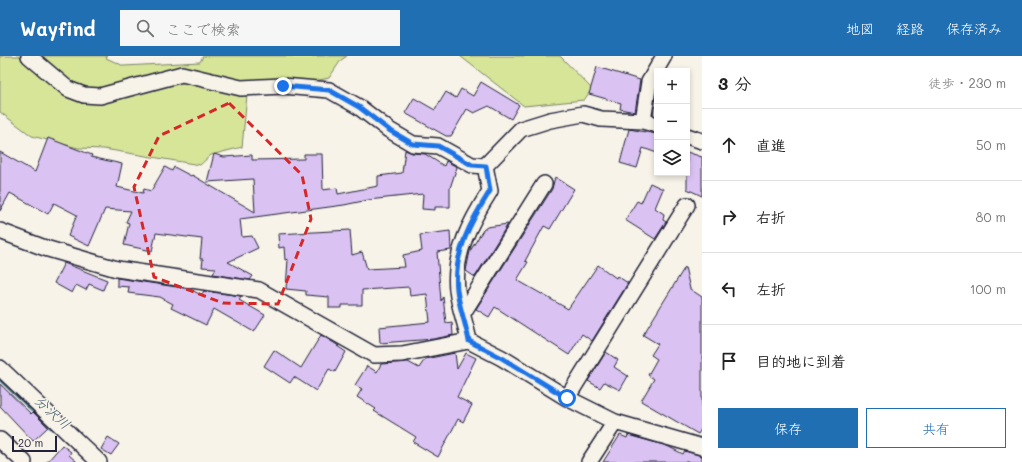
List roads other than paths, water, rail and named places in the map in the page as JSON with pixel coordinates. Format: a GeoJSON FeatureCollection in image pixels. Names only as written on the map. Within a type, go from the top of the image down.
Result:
{"type":"FeatureCollection","features":[{"type":"Feature","properties":{"kind":"street"},"geometry":{"type":"LineString","coordinates":[[29,56],[68,89],[84,95],[100,96],[182,74],[241,88],[283,86],[329,90],[359,107],[389,130],[413,144],[438,146],[472,165],[486,166]]}},
{"type":"Feature","properties":{"kind":"street"},"geometry":{"type":"LineString","coordinates":[[486,166],[521,129],[550,120],[583,114],[601,119],[650,123],[649,82],[664,56]]}},
{"type":"Feature","properties":{"kind":"street"},"geometry":{"type":"LineString","coordinates":[[690,137],[702,141]]}},
{"type":"Feature","properties":{"kind":"street"},"geometry":{"type":"LineString","coordinates":[[469,341],[458,291],[457,265],[470,224],[490,191],[486,166]]}},
{"type":"Feature","properties":{"kind":"street"},"geometry":{"type":"LineString","coordinates":[[463,313],[544,184]]}},
{"type":"Feature","properties":{"kind":"street"},"geometry":{"type":"LineString","coordinates":[[567,398],[687,205]]}},
{"type":"Feature","properties":{"kind":"street"},"geometry":{"type":"LineString","coordinates":[[0,231],[45,248],[117,269],[259,290],[374,356],[402,354],[469,341],[502,358],[567,398],[615,422],[702,447]]}},
{"type":"Feature","properties":{"kind":"street"},"geometry":{"type":"LineString","coordinates":[[0,368],[99,462]]}},
{"type":"Feature","properties":{"kind":"street"},"geometry":{"type":"LineString","coordinates":[[590,462],[615,422]]}},
{"type":"Feature","properties":{"kind":"street"},"geometry":{"type":"LineString","coordinates":[[0,440],[24,462]]}},
{"type":"Feature","properties":{"kind":"waterway","name":"分沢川"},"geometry":{"type":"LineString","coordinates":[[0,379],[51,427]]}}]}
